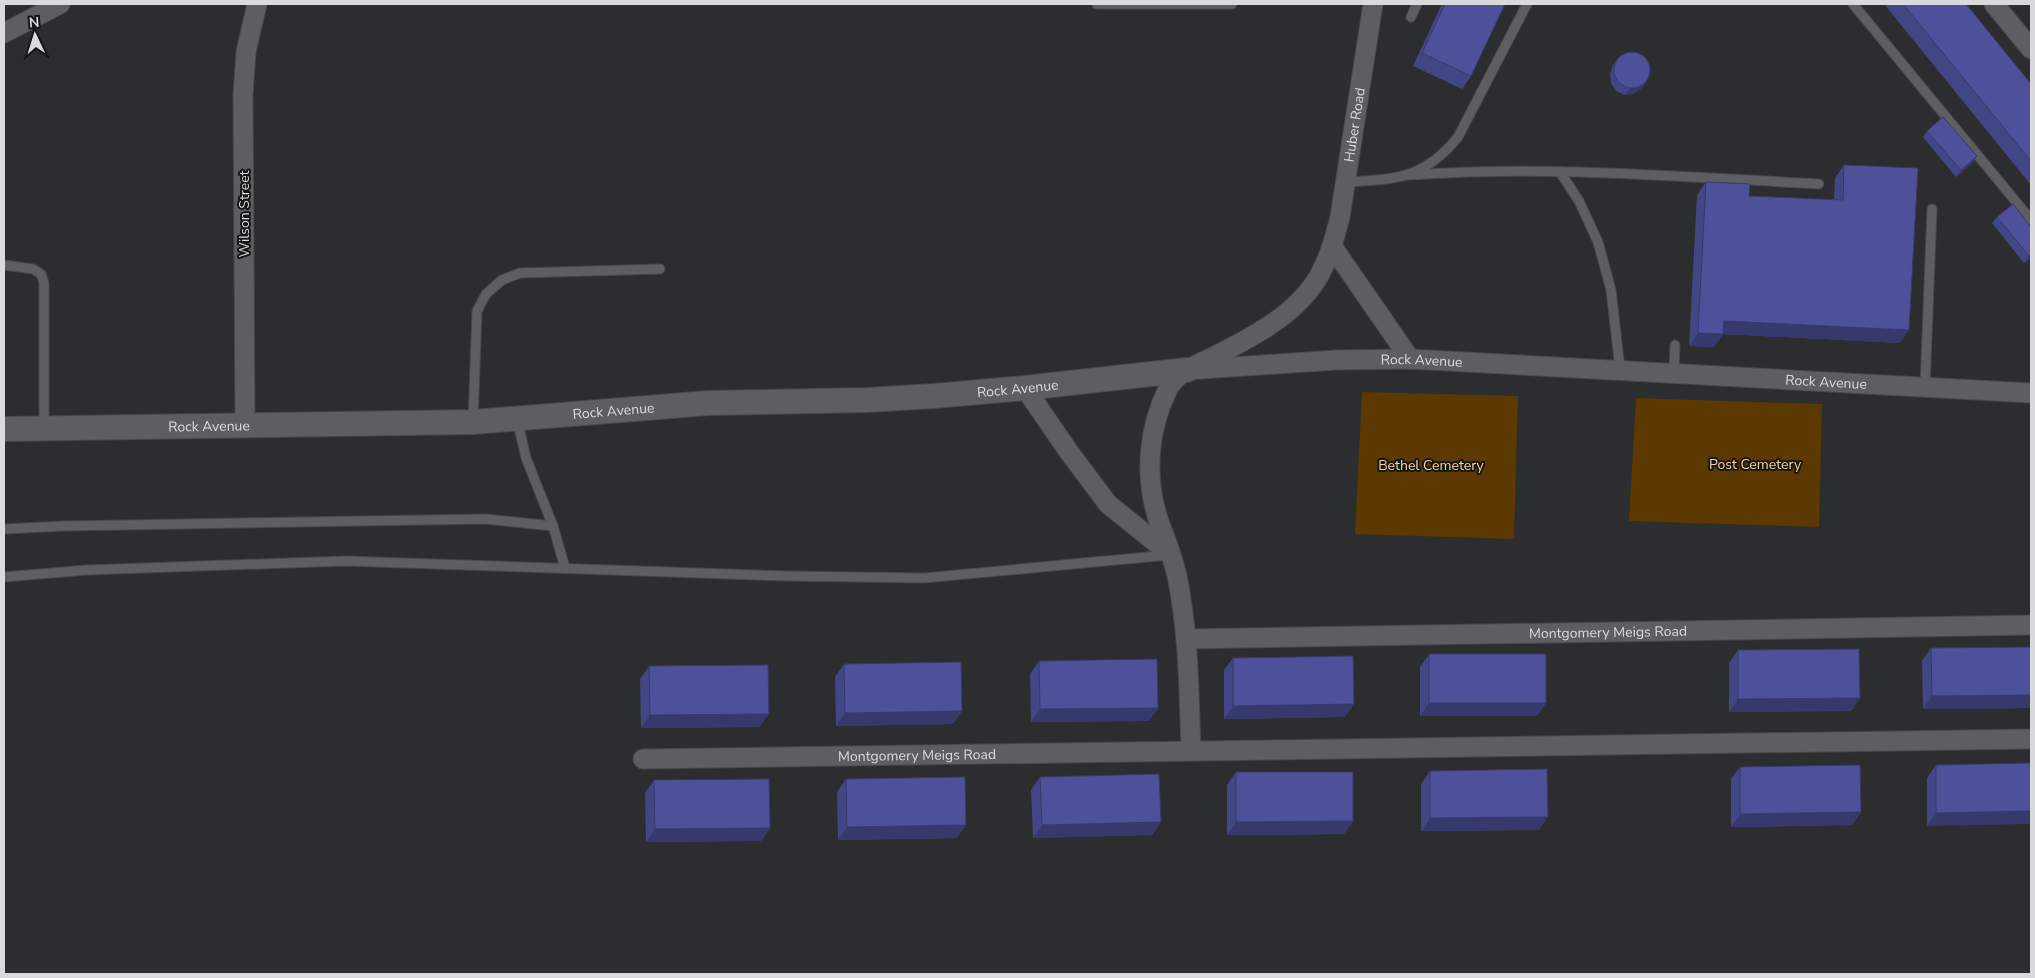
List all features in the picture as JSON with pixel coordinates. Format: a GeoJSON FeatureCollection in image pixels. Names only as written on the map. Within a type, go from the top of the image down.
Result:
{"type":"FeatureCollection","features":[{"type":"Feature","properties":{"kind":"street"},"geometry":{"type":"LineString","coordinates":[[4,33],[60,4]]}},
{"type":"Feature","properties":{"kind":"street","name":"Wilson Street"},"geometry":{"type":"LineString","coordinates":[[245,425],[243,95],[246,52],[257,4]]}},
{"type":"Feature","properties":{"kind":"street","name":"Huber Road"},"geometry":{"type":"LineString","coordinates":[[1187,370],[1252,337],[1290,311],[1320,274],[1332,246],[1346,182],[1373,4]]}},
{"type":"Feature","properties":{"kind":"street"},"geometry":{"type":"LineString","coordinates":[[1994,4],[2031,49]]}},
{"type":"Feature","properties":{"kind":"street"},"geometry":{"type":"LineString","coordinates":[[1332,246],[1410,359]]}},
{"type":"Feature","properties":{"kind":"street","name":"Rock Avenue"},"geometry":{"type":"LineString","coordinates":[[4,429],[473,422],[708,403],[867,400],[1025,388],[1187,370],[1336,360],[1410,359],[2031,393]]}},
{"type":"Feature","properties":{"kind":"street"},"geometry":{"type":"LineString","coordinates":[[1187,370],[1168,389],[1158,413],[1151,442],[1149,478],[1156,512],[1171,554],[1180,592],[1186,639],[1191,749]]}},
{"type":"Feature","properties":{"kind":"street"},"geometry":{"type":"LineString","coordinates":[[1025,388],[1108,504],[1171,554]]}},
{"type":"Feature","properties":{"kind":"street","name":"Montgomery Meigs Road"},"geometry":{"type":"LineString","coordinates":[[1186,639],[2031,625]]}},
{"type":"Feature","properties":{"kind":"street","name":"Montgomery Meigs Road"},"geometry":{"type":"LineString","coordinates":[[643,758],[2031,739]]}},
{"type":"Feature","properties":{"kind":"lane"},"geometry":{"type":"LineString","coordinates":[[1097,4],[1232,4]]}},
{"type":"Feature","properties":{"kind":"lane"},"geometry":{"type":"LineString","coordinates":[[1411,17],[1417,4]]}},
{"type":"Feature","properties":{"kind":"lane"},"geometry":{"type":"LineString","coordinates":[[1409,175],[1425,168],[1444,154],[1458,137],[1527,4]]}},
{"type":"Feature","properties":{"kind":"lane"},"geometry":{"type":"LineString","coordinates":[[1853,4],[2031,220]]}},
{"type":"Feature","properties":{"kind":"lane"},"geometry":{"type":"LineString","coordinates":[[1346,182],[1449,172],[1560,172],[1819,184]]}},
{"type":"Feature","properties":{"kind":"lane"},"geometry":{"type":"LineString","coordinates":[[1560,172],[1579,201],[1598,242],[1611,290],[1620,369]]}},
{"type":"Feature","properties":{"kind":"lane"},"geometry":{"type":"LineString","coordinates":[[1925,387],[1932,209]]}},
{"type":"Feature","properties":{"kind":"lane"},"geometry":{"type":"LineString","coordinates":[[4,265],[33,269],[41,274],[44,283],[44,428]]}},
{"type":"Feature","properties":{"kind":"lane"},"geometry":{"type":"LineString","coordinates":[[473,422],[476,311],[486,294],[502,280],[520,273],[660,269]]}},
{"type":"Feature","properties":{"kind":"lane"},"geometry":{"type":"LineString","coordinates":[[1674,372],[1675,345]]}},
{"type":"Feature","properties":{"kind":"lane"},"geometry":{"type":"LineString","coordinates":[[517,419],[526,458],[554,526],[565,568]]}},
{"type":"Feature","properties":{"kind":"lane"},"geometry":{"type":"LineString","coordinates":[[4,529],[64,526],[485,519],[554,526]]}},
{"type":"Feature","properties":{"kind":"lane"},"geometry":{"type":"LineString","coordinates":[[4,577],[87,570],[345,561],[787,576],[924,578],[1171,554]]}},
{"type":"Feature","properties":{"kind":"green space","name":"Bethel Cemetery"},"geometry":{"type":"Polygon","coordinates":[[[1362,392],[1518,396],[1514,539],[1355,534],[1362,392]]]}},
{"type":"Feature","properties":{"kind":"green space","name":"Post Cemetery"},"geometry":{"type":"Polygon","coordinates":[[[1636,398],[1822,404],[1819,527],[1629,521],[1636,398]]]}},
{"type":"Feature","properties":{"kind":"building"},"geometry":{"type":"Polygon","coordinates":[[[1445,4],[1505,4],[1471,76],[1422,53],[1445,4]]]}},
{"type":"Feature","properties":{"kind":"building"},"geometry":{"type":"Polygon","coordinates":[[[1903,4],[1966,4],[2031,84],[2031,161],[1903,4]]]}},
{"type":"Feature","properties":{"kind":"building"},"geometry":{"type":"Polygon","coordinates":[[[1632,52],[1639,53],[1645,57],[1649,63],[1649,77],[1645,83],[1639,87],[1632,88],[1625,87],[1619,83],[1615,77],[1614,70],[1615,63],[1619,57],[1625,53],[1632,52]]]}},
{"type":"Feature","properties":{"kind":"building"},"geometry":{"type":"Polygon","coordinates":[[[1943,117],[1977,156],[1961,170],[1927,131],[1943,117]]]}},
{"type":"Feature","properties":{"kind":"building"},"geometry":{"type":"Polygon","coordinates":[[[1844,165],[1918,168],[1909,330],[1724,321],[1723,334],[1698,333],[1706,182],[1750,184],[1749,196],[1843,200],[1844,165]]]}},
{"type":"Feature","properties":{"kind":"building"},"geometry":{"type":"Polygon","coordinates":[[[2013,204],[2031,227],[2031,255],[2029,256],[1997,217],[2013,204]]]}},
{"type":"Feature","properties":{"kind":"building"},"geometry":{"type":"Polygon","coordinates":[[[2031,647],[2031,695],[1932,696],[1931,648],[2031,647]]]}},
{"type":"Feature","properties":{"kind":"building"},"geometry":{"type":"Polygon","coordinates":[[[1859,649],[1860,698],[1738,699],[1738,650],[1859,649]]]}},
{"type":"Feature","properties":{"kind":"building"},"geometry":{"type":"Polygon","coordinates":[[[1429,654],[1546,654],[1546,703],[1429,703],[1429,654]]]}},
{"type":"Feature","properties":{"kind":"building"},"geometry":{"type":"Polygon","coordinates":[[[1353,656],[1354,704],[1233,706],[1233,658],[1353,656]]]}},
{"type":"Feature","properties":{"kind":"building"},"geometry":{"type":"Polygon","coordinates":[[[1157,659],[1158,708],[1040,709],[1039,661],[1157,659]]]}},
{"type":"Feature","properties":{"kind":"building"},"geometry":{"type":"Polygon","coordinates":[[[961,662],[962,711],[845,713],[844,664],[961,662]]]}},
{"type":"Feature","properties":{"kind":"building"},"geometry":{"type":"Polygon","coordinates":[[[768,665],[769,714],[650,715],[649,666],[768,665]]]}},
{"type":"Feature","properties":{"kind":"building"},"geometry":{"type":"Polygon","coordinates":[[[2031,763],[2031,811],[1936,813],[1936,765],[2031,763]]]}},
{"type":"Feature","properties":{"kind":"building"},"geometry":{"type":"Polygon","coordinates":[[[1860,765],[1861,812],[1740,814],[1740,767],[1860,765]]]}},
{"type":"Feature","properties":{"kind":"building"},"geometry":{"type":"Polygon","coordinates":[[[1547,769],[1548,817],[1430,818],[1430,771],[1547,769]]]}},
{"type":"Feature","properties":{"kind":"building"},"geometry":{"type":"Polygon","coordinates":[[[1236,772],[1353,772],[1353,821],[1236,822],[1236,772]]]}},
{"type":"Feature","properties":{"kind":"building"},"geometry":{"type":"Polygon","coordinates":[[[1159,774],[1161,822],[1042,825],[1040,777],[1159,774]]]}},
{"type":"Feature","properties":{"kind":"building"},"geometry":{"type":"Polygon","coordinates":[[[965,777],[966,825],[847,827],[846,779],[965,777]]]}},
{"type":"Feature","properties":{"kind":"building"},"geometry":{"type":"Polygon","coordinates":[[[769,779],[770,828],[655,829],[654,780],[769,779]]]}}]}
